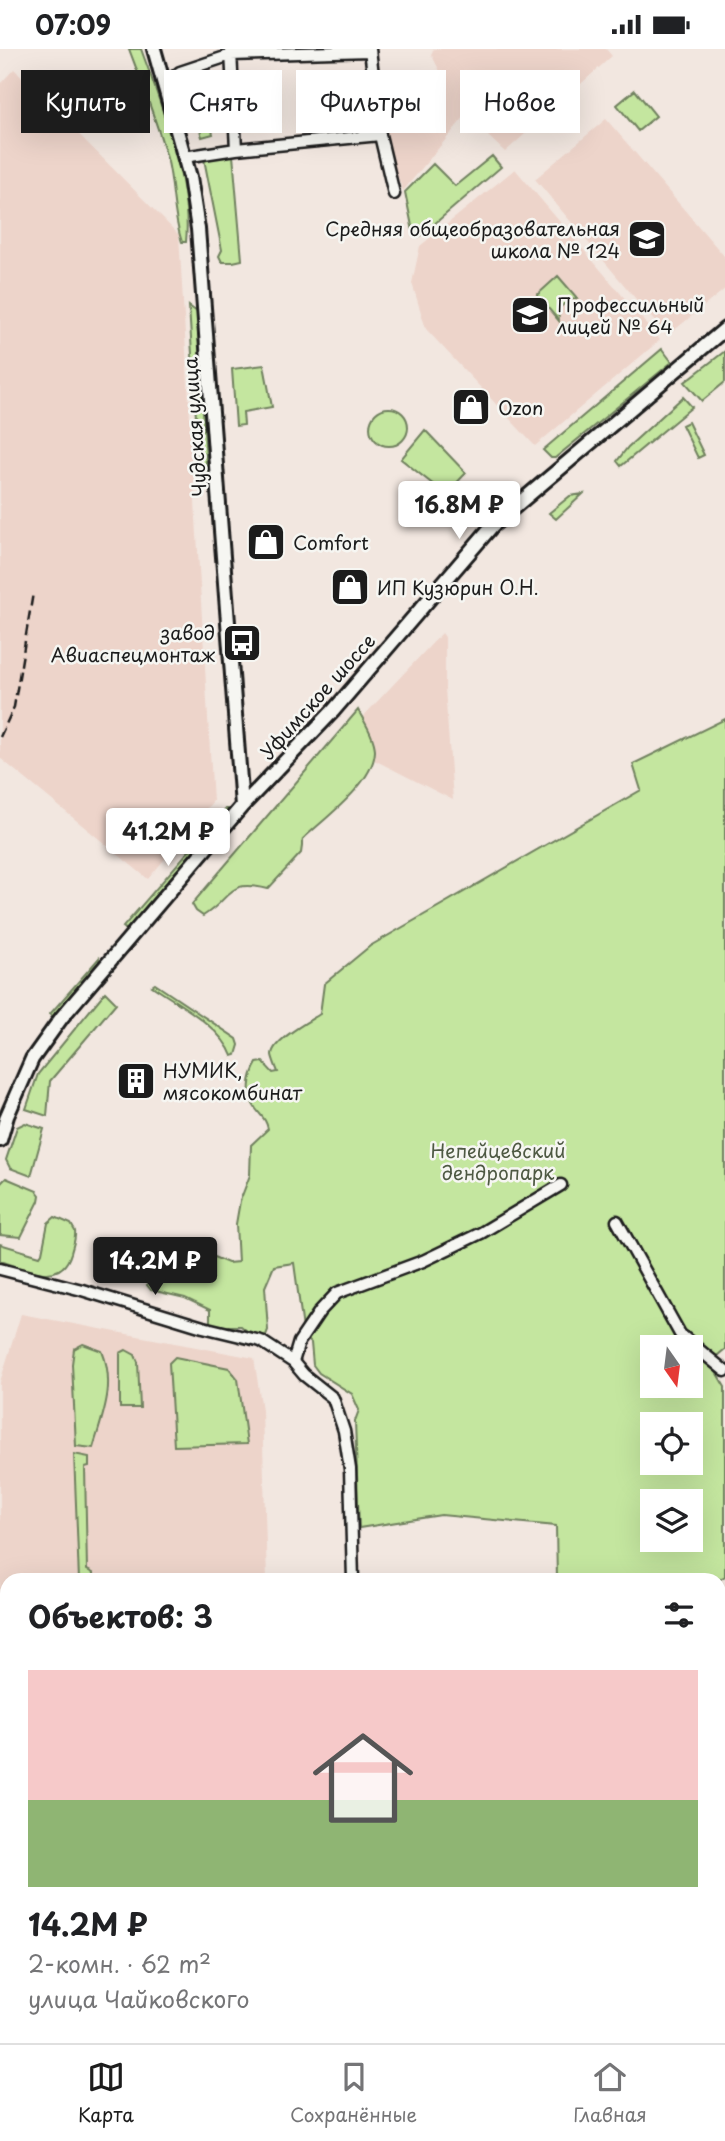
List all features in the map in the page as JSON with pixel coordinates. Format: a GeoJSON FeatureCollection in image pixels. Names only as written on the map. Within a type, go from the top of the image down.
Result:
{"type":"FeatureCollection","features":[{"type":"Feature","properties":{"kind":"main road","name":"Чудская улица"},"geometry":{"type":"LineString","coordinates":[[154,49],[164,82]]}},
{"type":"Feature","properties":{"kind":"main road","name":"Чудская улица"},"geometry":{"type":"LineString","coordinates":[[178,133],[198,229],[242,806]]}},
{"type":"Feature","properties":{"kind":"main road","name":"Уфимское шоссе"},"geometry":{"type":"LineString","coordinates":[[0,1140],[3,1115],[32,1059],[62,1017],[242,806],[332,711],[492,526],[725,329]]}},
{"type":"Feature","properties":{"kind":"street"},"geometry":{"type":"LineString","coordinates":[[185,70],[231,52],[370,50],[380,135],[394,194]]}},
{"type":"Feature","properties":{"kind":"street"},"geometry":{"type":"LineString","coordinates":[[231,52],[236,149]]}},
{"type":"Feature","properties":{"kind":"street"},"geometry":{"type":"LineString","coordinates":[[184,157],[236,149],[380,135]]}},
{"type":"Feature","properties":{"kind":"street"},"geometry":{"type":"LineString","coordinates":[[293,1362],[299,1342],[320,1311],[337,1293],[424,1261],[481,1233],[561,1185]]}},
{"type":"Feature","properties":{"kind":"street"},"geometry":{"type":"LineString","coordinates":[[617,1221],[680,1334],[725,1371]]}},
{"type":"Feature","properties":{"kind":"street"},"geometry":{"type":"LineString","coordinates":[[0,1269],[261,1341],[293,1362],[304,1375],[333,1398],[344,1431],[350,1469],[353,1573]]}},
{"type":"Feature","properties":{"kind":"shaded area"},"geometry":{"type":"Polygon","coordinates":[[[434,49],[606,49],[612,56],[580,85],[580,70],[460,70],[460,122],[403,191],[386,146],[384,133],[446,133],[446,70],[439,70],[431,54],[434,49]]]}},
{"type":"Feature","properties":{"kind":"shaded area"},"geometry":{"type":"Polygon","coordinates":[[[14,69],[21,76],[21,133],[78,133],[179,235],[213,801],[148,879],[0,758],[0,84],[14,69]]]}},
{"type":"Feature","properties":{"kind":"shaded area","name":"Средняя общеобразовательная школа № 124"},"geometry":{"type":"Polygon","coordinates":[[[606,119],[725,257],[725,289],[667,336],[535,179],[606,119]]]}},
{"type":"Feature","properties":{"kind":"shaded area"},"geometry":{"type":"Polygon","coordinates":[[[485,133],[526,133],[505,152],[485,133]]]}},
{"type":"Feature","properties":{"kind":"shaded area","name":"Профессильный лицей № 64"},"geometry":{"type":"Polygon","coordinates":[[[515,169],[660,340],[535,446],[426,329],[412,283],[420,246],[515,169]]]}},
{"type":"Feature","properties":{"kind":"shaded area"},"geometry":{"type":"Polygon","coordinates":[[[442,633],[445,637],[445,688],[453,800],[339,742],[442,633]]]}},
{"type":"Feature","properties":{"kind":"shaded area"},"geometry":{"type":"Polygon","coordinates":[[[21,1314],[254,1358],[262,1410],[267,1573],[0,1573],[0,1382],[21,1314]]]}},
{"type":"Feature","properties":{"kind":"green space"},"geometry":{"type":"Polygon","coordinates":[[[129,49],[141,49],[148,70],[137,70],[129,49]]]}},
{"type":"Feature","properties":{"kind":"green space"},"geometry":{"type":"Polygon","coordinates":[[[150,74],[164,116],[164,133],[169,133],[180,170],[187,219],[186,242],[182,242],[179,232],[164,148],[150,105],[150,74]]]}},
{"type":"Feature","properties":{"kind":"green space"},"geometry":{"type":"Polygon","coordinates":[[[635,90],[656,116],[638,131],[617,105],[635,90]]]}},
{"type":"Feature","properties":{"kind":"green space"},"geometry":{"type":"Polygon","coordinates":[[[233,155],[242,260],[222,262],[204,159],[233,155]]]}},
{"type":"Feature","properties":{"kind":"green space"},"geometry":{"type":"Polygon","coordinates":[[[492,156],[501,167],[419,237],[414,236],[405,192],[433,164],[455,186],[492,156]]]}},
{"type":"Feature","properties":{"kind":"green space"},"geometry":{"type":"Polygon","coordinates":[[[558,276],[577,298],[569,300],[558,309],[559,321],[537,295],[558,276]]]}},
{"type":"Feature","properties":{"kind":"green space"},"geometry":{"type":"Polygon","coordinates":[[[189,306],[197,312],[207,477],[200,482],[189,306]]]}},
{"type":"Feature","properties":{"kind":"green space"},"geometry":{"type":"Polygon","coordinates":[[[662,349],[672,362],[555,458],[551,458],[543,450],[662,349]]]}},
{"type":"Feature","properties":{"kind":"green space"},"geometry":{"type":"Polygon","coordinates":[[[725,351],[725,382],[702,401],[685,382],[725,351]]]}},
{"type":"Feature","properties":{"kind":"green space"},"geometry":{"type":"Polygon","coordinates":[[[264,365],[272,407],[243,412],[244,425],[236,426],[232,369],[264,365]]]}},
{"type":"Feature","properties":{"kind":"green space"},"geometry":{"type":"Polygon","coordinates":[[[683,397],[692,407],[621,466],[617,461],[628,447],[683,397]]]}},
{"type":"Feature","properties":{"kind":"green space"},"geometry":{"type":"Polygon","coordinates":[[[389,408],[403,413],[408,427],[403,441],[389,446],[375,441],[370,427],[375,413],[389,408]]]}},
{"type":"Feature","properties":{"kind":"green space"},"geometry":{"type":"Polygon","coordinates":[[[688,422],[704,455],[698,458],[682,425],[688,422]]]}},
{"type":"Feature","properties":{"kind":"green space"},"geometry":{"type":"Polygon","coordinates":[[[425,430],[466,473],[450,490],[453,493],[449,497],[401,459],[425,430]]]}},
{"type":"Feature","properties":{"kind":"green space"},"geometry":{"type":"Polygon","coordinates":[[[583,494],[556,519],[549,513],[570,496],[583,494]]]}},
{"type":"Feature","properties":{"kind":"green space"},"geometry":{"type":"Polygon","coordinates":[[[358,710],[371,735],[375,751],[373,763],[358,787],[303,839],[301,853],[268,889],[254,886],[237,888],[203,916],[196,911],[192,904],[358,710]]]}},
{"type":"Feature","properties":{"kind":"green space","name":"Непейцевский дендропарк"},"geometry":{"type":"Polygon","coordinates":[[[725,719],[725,1349],[710,1362],[725,1387],[725,1573],[557,1573],[556,1526],[441,1515],[359,1528],[355,1421],[359,1410],[352,1394],[319,1373],[313,1365],[311,1343],[304,1336],[294,1263],[274,1266],[265,1287],[268,1330],[266,1335],[254,1337],[241,1326],[212,1326],[210,1310],[185,1298],[151,1290],[147,1285],[154,1277],[192,1262],[176,1256],[170,1245],[197,1250],[228,1263],[238,1262],[236,1224],[240,1201],[250,1175],[251,1145],[268,1129],[251,1098],[252,1074],[257,1063],[263,1062],[273,1073],[278,1072],[272,1055],[278,1044],[320,1014],[324,984],[370,946],[641,790],[633,764],[725,719]]]}},
{"type":"Feature","properties":{"kind":"green space"},"geometry":{"type":"Polygon","coordinates":[[[225,809],[230,809],[230,812],[128,931],[123,927],[225,809]]]}},
{"type":"Feature","properties":{"kind":"green space"},"geometry":{"type":"Polygon","coordinates":[[[99,958],[100,965],[54,1017],[50,1014],[99,958]]]}},
{"type":"Feature","properties":{"kind":"green space"},"geometry":{"type":"Polygon","coordinates":[[[155,984],[237,1039],[239,1045],[236,1055],[232,1056],[209,1025],[152,986],[155,984]]]}},
{"type":"Feature","properties":{"kind":"green space"},"geometry":{"type":"Polygon","coordinates":[[[105,992],[116,1003],[50,1081],[47,1116],[26,1109],[38,1074],[105,992]]]}},
{"type":"Feature","properties":{"kind":"green space"},"geometry":{"type":"Polygon","coordinates":[[[25,1123],[44,1129],[31,1176],[10,1168],[6,1160],[17,1127],[25,1123]]]}},
{"type":"Feature","properties":{"kind":"green space"},"geometry":{"type":"Polygon","coordinates":[[[6,1178],[37,1191],[40,1195],[21,1237],[0,1235],[0,1184],[6,1178]]]}},
{"type":"Feature","properties":{"kind":"green space"},"geometry":{"type":"Polygon","coordinates":[[[55,1217],[71,1224],[75,1231],[71,1253],[66,1264],[59,1270],[41,1273],[0,1261],[0,1244],[40,1256],[48,1223],[55,1217]]]}},
{"type":"Feature","properties":{"kind":"green space"},"geometry":{"type":"Polygon","coordinates":[[[83,1344],[102,1351],[108,1376],[104,1411],[93,1448],[76,1446],[72,1364],[74,1349],[83,1344]]]}},
{"type":"Feature","properties":{"kind":"green space"},"geometry":{"type":"Polygon","coordinates":[[[126,1350],[135,1355],[138,1362],[140,1408],[120,1408],[120,1353],[126,1350]]]}},
{"type":"Feature","properties":{"kind":"green space"},"geometry":{"type":"Polygon","coordinates":[[[175,1357],[229,1368],[238,1379],[247,1444],[174,1446],[169,1363],[175,1357]]]}},
{"type":"Feature","properties":{"kind":"green space"},"geometry":{"type":"Polygon","coordinates":[[[74,1454],[89,1457],[89,1466],[85,1467],[87,1570],[93,1573],[79,1573],[74,1454]]]}},
{"type":"Feature","properties":{"kind":"railway"},"geometry":{"type":"LineString","coordinates":[[0,737],[14,707],[33,593]]}},
{"type":"Feature","properties":{"kind":"place","name":"Средняя общеобразовательная школа № 124"},"geometry":{"type":"Point","coordinates":[647,239]}},
{"type":"Feature","properties":{"kind":"place","name":"Профессильный лицей № 64"},"geometry":{"type":"Point","coordinates":[530,315]}},
{"type":"Feature","properties":{"kind":"place","name":"Ozon"},"geometry":{"type":"Point","coordinates":[471,407]}},
{"type":"Feature","properties":{"kind":"place","name":"Comfort"},"geometry":{"type":"Point","coordinates":[266,542]}},
{"type":"Feature","properties":{"kind":"place","name":"ИП Кузюрин О.Н."},"geometry":{"type":"Point","coordinates":[350,587]}},
{"type":"Feature","properties":{"kind":"place","name":"завод Авиаспецмонтаж"},"geometry":{"type":"Point","coordinates":[242,643]}},
{"type":"Feature","properties":{"kind":"place","name":"НУМИК, мясокомбинат"},"geometry":{"type":"Point","coordinates":[136,1081]}}]}
